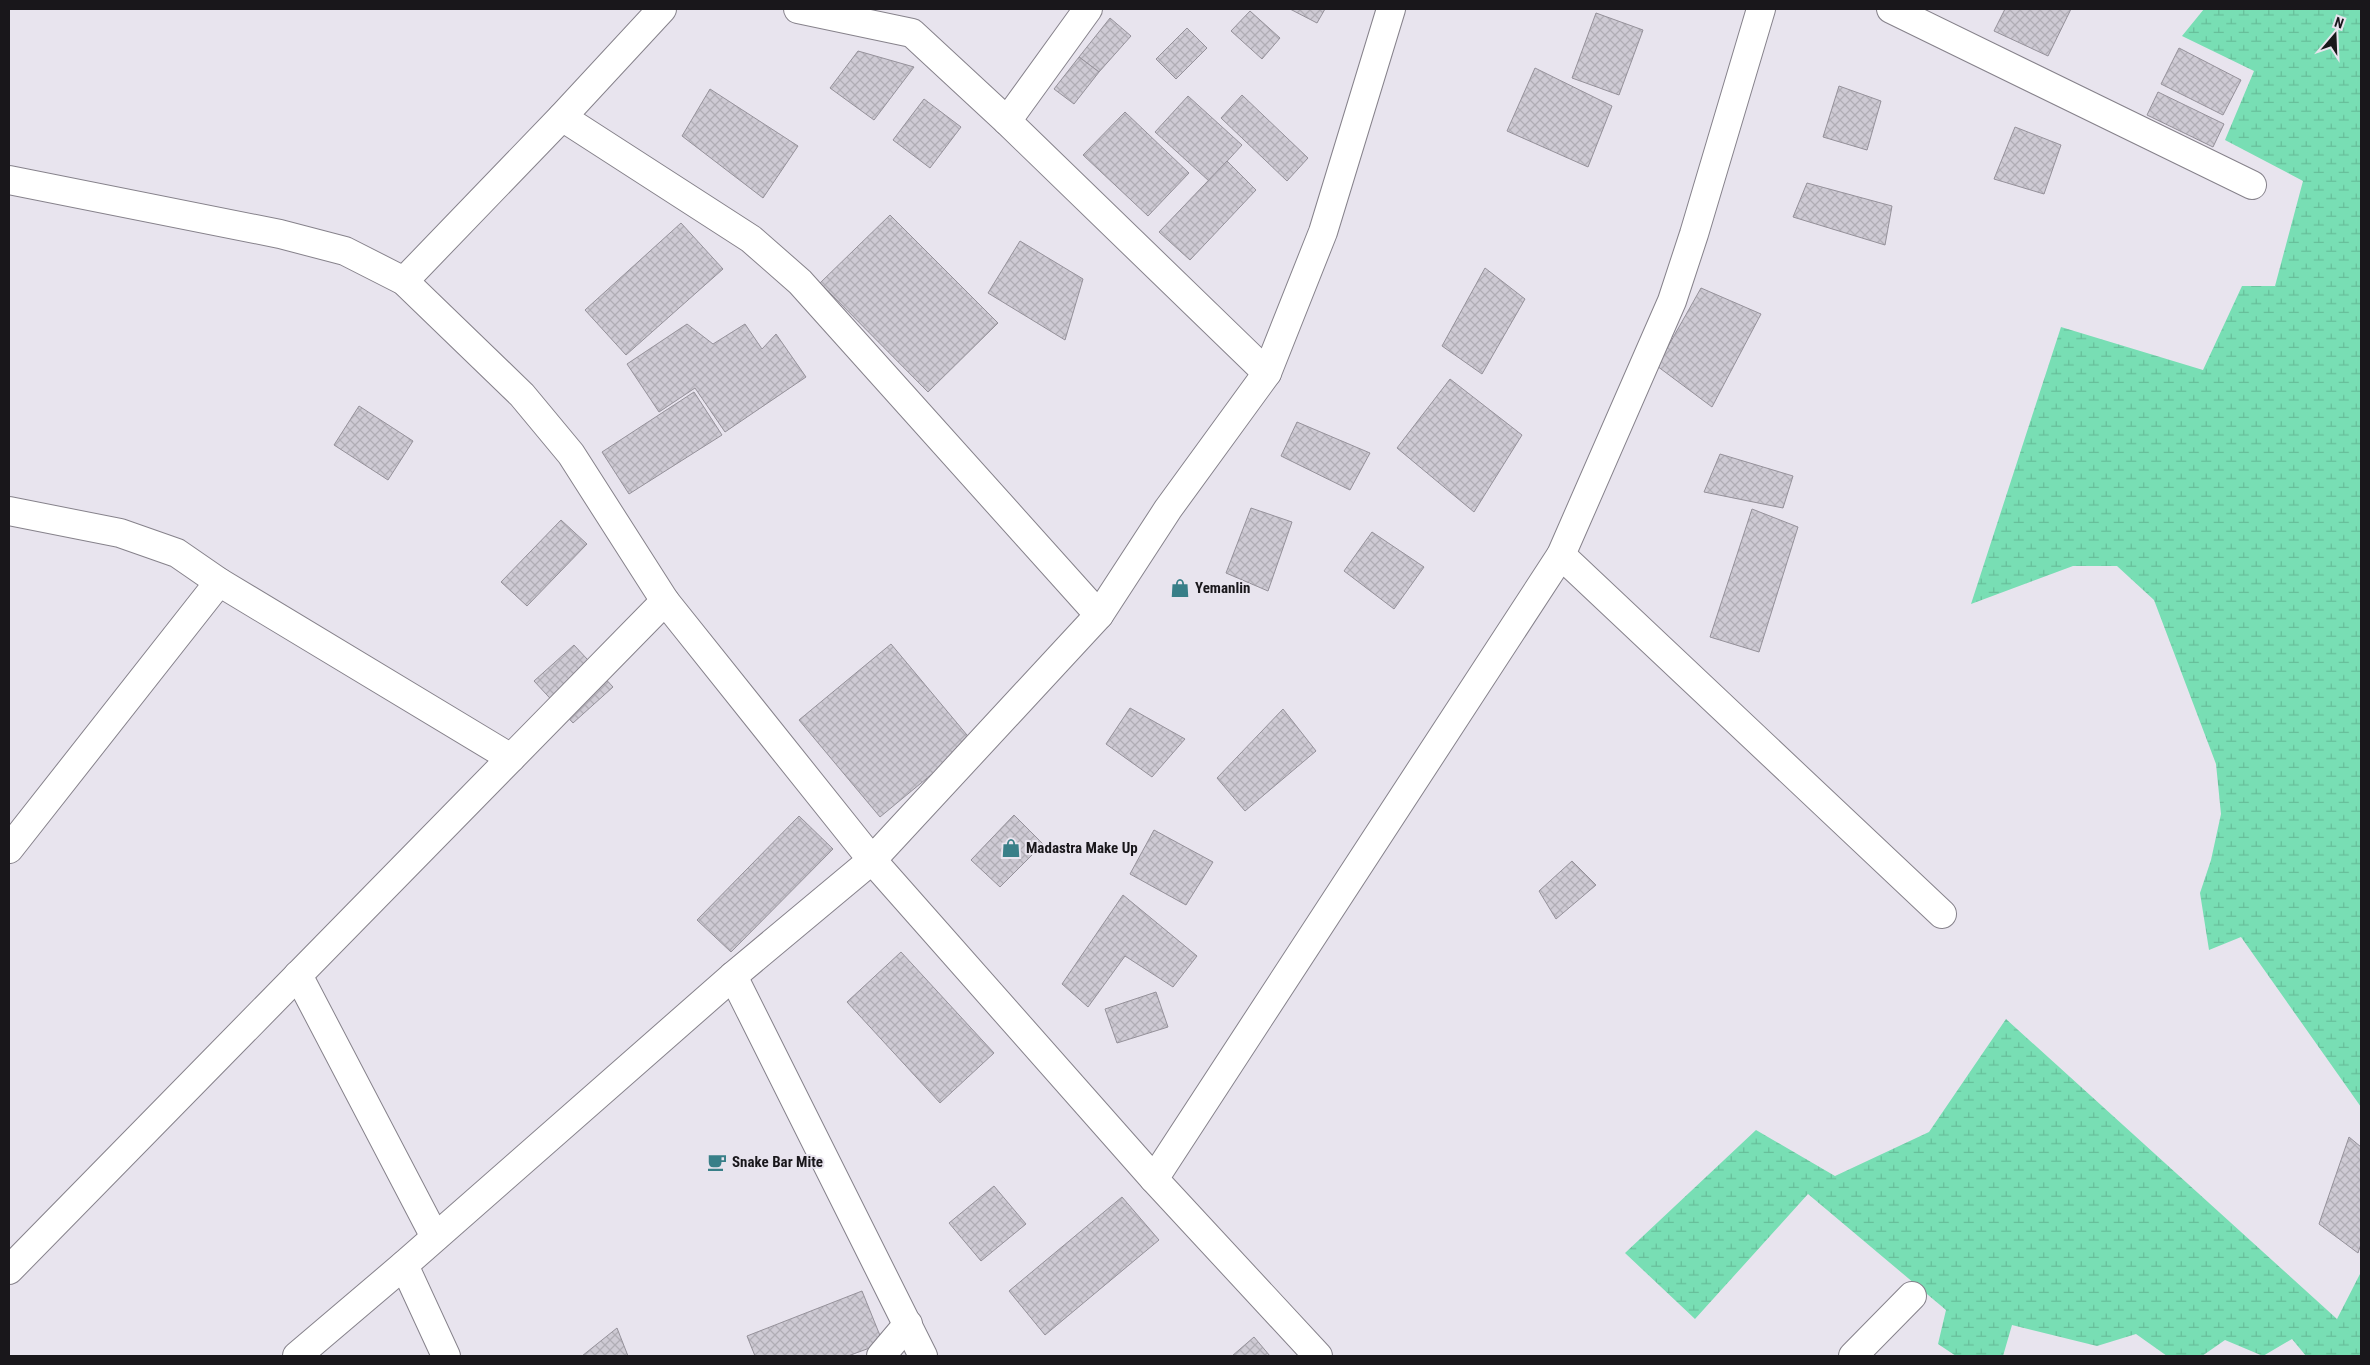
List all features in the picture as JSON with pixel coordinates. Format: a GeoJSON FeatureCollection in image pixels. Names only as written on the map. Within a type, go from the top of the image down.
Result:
{"type":"FeatureCollection","features":[{"type":"Feature","properties":{"kind":"street"},"geometry":{"type":"LineString","coordinates":[[404,281],[562,117],[662,9]]}},
{"type":"Feature","properties":{"kind":"street"},"geometry":{"type":"LineString","coordinates":[[798,9],[912,33],[1008,121],[1267,373]]}},
{"type":"Feature","properties":{"kind":"street"},"geometry":{"type":"LineString","coordinates":[[1008,121],[1088,9]]}},
{"type":"Feature","properties":{"kind":"street"},"geometry":{"type":"LineString","coordinates":[[297,1356],[404,1266],[733,976],[872,860],[1099,615],[1168,509],[1267,373],[1322,232],[1391,9]]}},
{"type":"Feature","properties":{"kind":"street"},"geometry":{"type":"LineString","coordinates":[[1154,1179],[1561,554],[1672,301],[1694,234],[1761,9]]}},
{"type":"Feature","properties":{"kind":"street"},"geometry":{"type":"LineString","coordinates":[[1891,9],[2252,185]]}},
{"type":"Feature","properties":{"kind":"street"},"geometry":{"type":"LineString","coordinates":[[562,117],[751,239],[800,282],[1099,615]]}},
{"type":"Feature","properties":{"kind":"street"},"geometry":{"type":"LineString","coordinates":[[9,180],[280,234],[345,251],[404,281],[522,395],[572,454],[665,601],[872,860],[1154,1179],[1318,1356]]}},
{"type":"Feature","properties":{"kind":"street"},"geometry":{"type":"LineString","coordinates":[[9,511],[120,534],[177,553],[219,582],[511,758]]}},
{"type":"Feature","properties":{"kind":"street"},"geometry":{"type":"LineString","coordinates":[[1561,554],[1942,914]]}},
{"type":"Feature","properties":{"kind":"street"},"geometry":{"type":"LineString","coordinates":[[9,850],[219,582]]}},
{"type":"Feature","properties":{"kind":"street"},"geometry":{"type":"LineString","coordinates":[[9,1270],[665,601]]}},
{"type":"Feature","properties":{"kind":"street"},"geometry":{"type":"LineString","coordinates":[[298,976],[435,1237]]}},
{"type":"Feature","properties":{"kind":"street"},"geometry":{"type":"LineString","coordinates":[[733,976],[923,1356]]}},
{"type":"Feature","properties":{"kind":"street"},"geometry":{"type":"LineString","coordinates":[[404,1266],[446,1356]]}},
{"type":"Feature","properties":{"kind":"street"},"geometry":{"type":"LineString","coordinates":[[1853,1356],[1912,1296]]}},
{"type":"Feature","properties":{"kind":"street"},"geometry":{"type":"LineString","coordinates":[[881,1356],[908,1324]]}},
{"type":"Feature","properties":{"kind":"green space"},"geometry":{"type":"Polygon","coordinates":[[[2204,9],[2361,9],[2361,1107],[2241,937],[2209,950],[2200,893],[2211,860],[2221,814],[2216,764],[2154,600],[2117,566],[2073,566],[1971,604],[2061,327],[2203,370],[2242,286],[2275,286],[2303,181],[2225,140],[2254,71],[2182,36],[2204,9]]]}},
{"type":"Feature","properties":{"kind":"green space"},"geometry":{"type":"Polygon","coordinates":[[[2006,1019],[2337,1319],[2361,1272],[2361,1356],[2306,1356],[2292,1339],[2263,1356],[2225,1340],[2202,1356],[2167,1356],[2136,1334],[2097,1346],[2012,1325],[2003,1356],[1956,1356],[1938,1344],[1946,1310],[1808,1194],[1695,1319],[1625,1253],[1756,1130],[1835,1176],[1929,1132],[2006,1019]]]}},
{"type":"Feature","properties":{"kind":"building"},"geometry":{"type":"Polygon","coordinates":[[[1290,9],[1325,9],[1317,23],[1290,9]]]}},
{"type":"Feature","properties":{"kind":"building"},"geometry":{"type":"Polygon","coordinates":[[[2005,9],[2071,9],[2048,56],[1994,31],[2005,9]]]}},
{"type":"Feature","properties":{"kind":"building"},"geometry":{"type":"Polygon","coordinates":[[[1250,11],[1280,38],[1262,59],[1231,31],[1250,11]]]}},
{"type":"Feature","properties":{"kind":"building"},"geometry":{"type":"Polygon","coordinates":[[[1596,13],[1643,30],[1619,95],[1572,78],[1596,13]]]}},
{"type":"Feature","properties":{"kind":"building"},"geometry":{"type":"Polygon","coordinates":[[[1110,18],[1131,36],[1099,72],[1079,57],[1110,18]]]}},
{"type":"Feature","properties":{"kind":"building"},"geometry":{"type":"Polygon","coordinates":[[[1187,28],[1207,48],[1176,79],[1156,59],[1187,28]]]}},
{"type":"Feature","properties":{"kind":"building"},"geometry":{"type":"Polygon","coordinates":[[[2179,48],[2241,80],[2223,115],[2161,84],[2179,48]]]}},
{"type":"Feature","properties":{"kind":"building"},"geometry":{"type":"Polygon","coordinates":[[[858,51],[914,67],[874,120],[830,88],[858,51]]]}},
{"type":"Feature","properties":{"kind":"building"},"geometry":{"type":"Polygon","coordinates":[[[1079,57],[1099,72],[1074,104],[1054,89],[1079,57]]]}},
{"type":"Feature","properties":{"kind":"building"},"geometry":{"type":"Polygon","coordinates":[[[1535,68],[1612,106],[1588,167],[1507,131],[1535,68]]]}},
{"type":"Feature","properties":{"kind":"building"},"geometry":{"type":"Polygon","coordinates":[[[1839,86],[1881,101],[1867,150],[1823,137],[1839,86]]]}},
{"type":"Feature","properties":{"kind":"building"},"geometry":{"type":"Polygon","coordinates":[[[710,89],[798,146],[763,198],[682,136],[710,89]]]}},
{"type":"Feature","properties":{"kind":"building"},"geometry":{"type":"Polygon","coordinates":[[[2158,92],[2224,124],[2213,147],[2147,115],[2158,92]]]}},
{"type":"Feature","properties":{"kind":"building"},"geometry":{"type":"Polygon","coordinates":[[[1242,95],[1308,158],[1287,181],[1221,118],[1242,95]]]}},
{"type":"Feature","properties":{"kind":"building"},"geometry":{"type":"Polygon","coordinates":[[[1188,96],[1242,145],[1209,181],[1155,132],[1188,96]]]}},
{"type":"Feature","properties":{"kind":"building"},"geometry":{"type":"Polygon","coordinates":[[[924,99],[961,127],[930,168],[893,140],[924,99]]]}},
{"type":"Feature","properties":{"kind":"building"},"geometry":{"type":"Polygon","coordinates":[[[1125,112],[1189,173],[1148,216],[1083,155],[1125,112]]]}},
{"type":"Feature","properties":{"kind":"building"},"geometry":{"type":"Polygon","coordinates":[[[2015,127],[2061,145],[2044,194],[1994,179],[2015,127]]]}},
{"type":"Feature","properties":{"kind":"building"},"geometry":{"type":"Polygon","coordinates":[[[1227,161],[1256,190],[1190,260],[1159,232],[1227,161]]]}},
{"type":"Feature","properties":{"kind":"building"},"geometry":{"type":"Polygon","coordinates":[[[1807,183],[1892,206],[1885,245],[1793,217],[1807,183]]]}},
{"type":"Feature","properties":{"kind":"building"},"geometry":{"type":"Polygon","coordinates":[[[890,215],[998,323],[928,392],[820,283],[890,215]]]}},
{"type":"Feature","properties":{"kind":"building"},"geometry":{"type":"Polygon","coordinates":[[[681,223],[723,269],[626,355],[585,310],[681,223]]]}},
{"type":"Feature","properties":{"kind":"building"},"geometry":{"type":"Polygon","coordinates":[[[1020,241],[1083,279],[1065,340],[988,293],[1020,241]]]}},
{"type":"Feature","properties":{"kind":"building"},"geometry":{"type":"Polygon","coordinates":[[[1485,268],[1525,299],[1482,374],[1442,346],[1485,268]]]}},
{"type":"Feature","properties":{"kind":"building"},"geometry":{"type":"Polygon","coordinates":[[[1701,288],[1761,314],[1712,407],[1657,366],[1701,288]]]}},
{"type":"Feature","properties":{"kind":"building"},"geometry":{"type":"Polygon","coordinates":[[[687,324],[713,344],[745,324],[762,349],[776,334],[806,377],[725,432],[695,388],[659,412],[627,364],[687,324]]]}},
{"type":"Feature","properties":{"kind":"building"},"geometry":{"type":"Polygon","coordinates":[[[1450,379],[1522,435],[1474,512],[1397,448],[1450,379]]]}},
{"type":"Feature","properties":{"kind":"building"},"geometry":{"type":"Polygon","coordinates":[[[694,392],[722,435],[629,494],[602,452],[694,392]]]}},
{"type":"Feature","properties":{"kind":"building"},"geometry":{"type":"Polygon","coordinates":[[[359,406],[413,441],[388,480],[334,445],[359,406]]]}},
{"type":"Feature","properties":{"kind":"building"},"geometry":{"type":"Polygon","coordinates":[[[1297,422],[1370,453],[1350,490],[1281,456],[1297,422]]]}},
{"type":"Feature","properties":{"kind":"building"},"geometry":{"type":"Polygon","coordinates":[[[1720,454],[1793,476],[1783,508],[1704,492],[1720,454]]]}},
{"type":"Feature","properties":{"kind":"building"},"geometry":{"type":"Polygon","coordinates":[[[1251,508],[1292,522],[1268,591],[1226,573],[1251,508]]]}},
{"type":"Feature","properties":{"kind":"building"},"geometry":{"type":"Polygon","coordinates":[[[1752,509],[1798,527],[1759,652],[1710,637],[1752,509]]]}},
{"type":"Feature","properties":{"kind":"building"},"geometry":{"type":"Polygon","coordinates":[[[561,520],[587,544],[527,606],[501,582],[561,520]]]}},
{"type":"Feature","properties":{"kind":"building"},"geometry":{"type":"Polygon","coordinates":[[[1372,532],[1424,567],[1394,609],[1344,571],[1372,532]]]}},
{"type":"Feature","properties":{"kind":"building"},"geometry":{"type":"Polygon","coordinates":[[[891,644],[972,741],[880,817],[799,720],[891,644]]]}},
{"type":"Feature","properties":{"kind":"building"},"geometry":{"type":"Polygon","coordinates":[[[574,645],[613,687],[573,723],[534,681],[574,645]]]}},
{"type":"Feature","properties":{"kind":"building"},"geometry":{"type":"Polygon","coordinates":[[[1130,708],[1185,739],[1152,777],[1106,744],[1130,708]]]}},
{"type":"Feature","properties":{"kind":"building"},"geometry":{"type":"Polygon","coordinates":[[[1283,709],[1316,751],[1245,811],[1217,778],[1283,709]]]}},
{"type":"Feature","properties":{"kind":"building"},"geometry":{"type":"Polygon","coordinates":[[[1014,815],[1043,844],[1000,887],[971,860],[1014,815]]]}},
{"type":"Feature","properties":{"kind":"building"},"geometry":{"type":"Polygon","coordinates":[[[799,816],[833,849],[731,952],[697,920],[799,816]]]}},
{"type":"Feature","properties":{"kind":"building"},"geometry":{"type":"Polygon","coordinates":[[[1154,830],[1213,862],[1186,905],[1130,874],[1154,830]]]}},
{"type":"Feature","properties":{"kind":"building"},"geometry":{"type":"Polygon","coordinates":[[[1572,861],[1596,885],[1556,919],[1539,891],[1572,861]]]}},
{"type":"Feature","properties":{"kind":"building"},"geometry":{"type":"Polygon","coordinates":[[[1123,895],[1197,956],[1173,987],[1125,956],[1088,1007],[1062,984],[1123,895]]]}},
{"type":"Feature","properties":{"kind":"building"},"geometry":{"type":"Polygon","coordinates":[[[901,952],[994,1053],[940,1103],[847,1002],[901,952]]]}},
{"type":"Feature","properties":{"kind":"building"},"geometry":{"type":"Polygon","coordinates":[[[1156,992],[1168,1027],[1117,1043],[1105,1009],[1156,992]]]}},
{"type":"Feature","properties":{"kind":"building"},"geometry":{"type":"Polygon","coordinates":[[[2349,1137],[2361,1147],[2361,1244],[2358,1253],[2319,1224],[2349,1137]]]}},
{"type":"Feature","properties":{"kind":"building"},"geometry":{"type":"Polygon","coordinates":[[[994,1186],[1026,1224],[981,1261],[949,1223],[994,1186]]]}},
{"type":"Feature","properties":{"kind":"building"},"geometry":{"type":"Polygon","coordinates":[[[1122,1197],[1159,1240],[1045,1335],[1009,1291],[1122,1197]]]}},
{"type":"Feature","properties":{"kind":"building"},"geometry":{"type":"Polygon","coordinates":[[[862,1291],[883,1343],[848,1356],[755,1356],[747,1336],[862,1291]]]}},
{"type":"Feature","properties":{"kind":"building"},"geometry":{"type":"Polygon","coordinates":[[[617,1328],[628,1356],[582,1356],[617,1328]]]}},
{"type":"Feature","properties":{"kind":"building"},"geometry":{"type":"Polygon","coordinates":[[[1254,1337],[1270,1356],[1232,1356],[1254,1337]]]}},
{"type":"Feature","properties":{"kind":"place","name":"Yemanlin"},"geometry":{"type":"Point","coordinates":[1180,588]}},
{"type":"Feature","properties":{"kind":"place","name":"Madastra Make Up"},"geometry":{"type":"Point","coordinates":[1011,848]}},
{"type":"Feature","properties":{"kind":"place","name":"Snake Bar Mite"},"geometry":{"type":"Point","coordinates":[717,1162]}}]}
